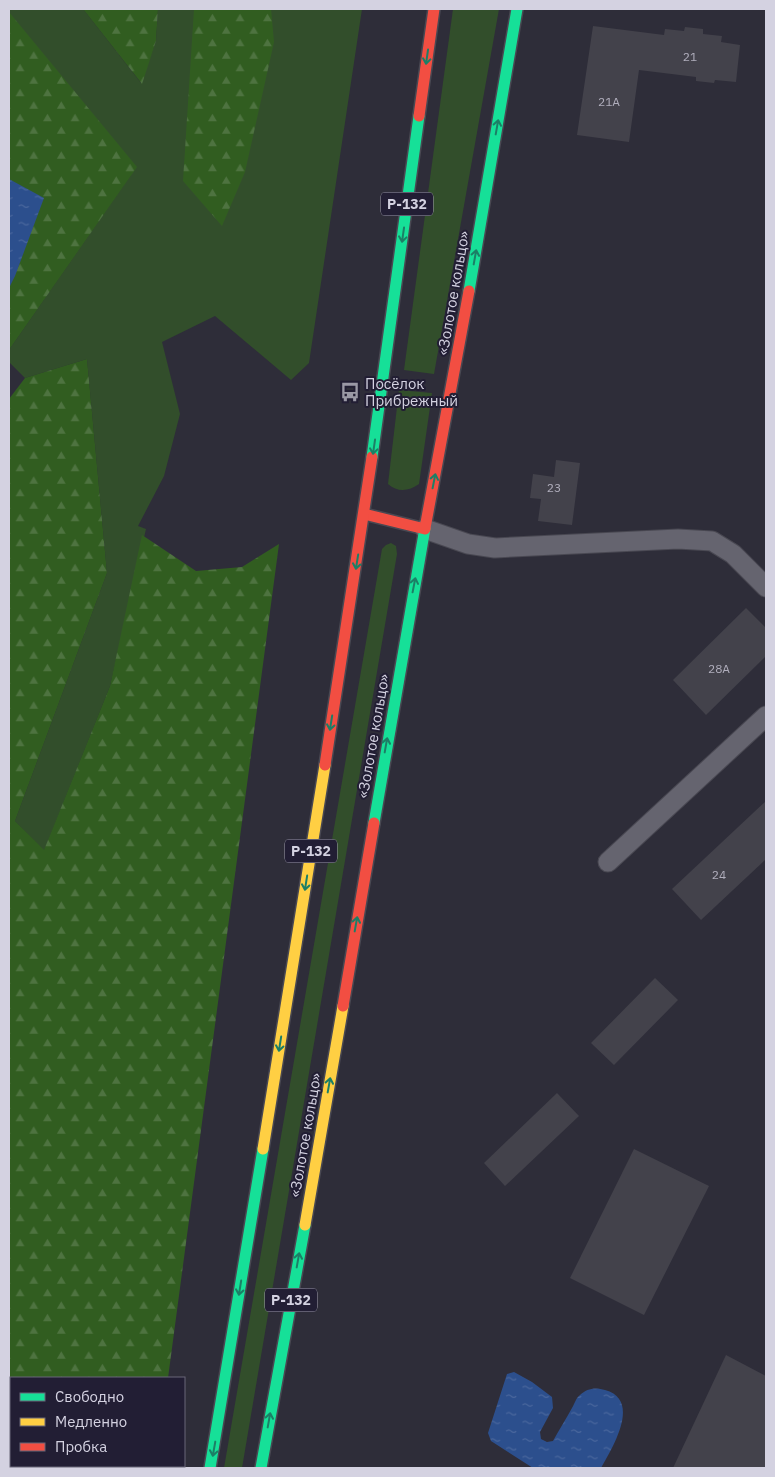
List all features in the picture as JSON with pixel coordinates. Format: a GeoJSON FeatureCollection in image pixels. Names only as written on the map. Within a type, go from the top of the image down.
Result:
{"type":"FeatureCollection","features":[{"type":"Feature","properties":{"kind":"highway","name":"Р-132"},"geometry":{"type":"LineString","coordinates":[[210,1468],[295,957],[364,514],[434,9]]}},
{"type":"Feature","properties":{"kind":"highway","name":"«Золотое кольцо»"},"geometry":{"type":"LineString","coordinates":[[261,1468],[405,638],[467,305],[517,9]]}},
{"type":"Feature","properties":{"kind":"highway"},"geometry":{"type":"LineString","coordinates":[[364,514],[425,529]]}},
{"type":"Feature","properties":{"kind":"street"},"geometry":{"type":"LineString","coordinates":[[425,529],[468,544],[495,548],[678,539],[712,541],[733,554],[766,587]]}},
{"type":"Feature","properties":{"kind":"street"},"geometry":{"type":"LineString","coordinates":[[608,862],[766,716]]}},
{"type":"Feature","properties":{"kind":"green space"},"geometry":{"type":"Polygon","coordinates":[[[9,9],[83,9],[141,83],[156,41],[158,9],[362,9],[309,363],[291,380],[215,316],[162,342],[180,414],[164,476],[138,526],[146,529],[110,686],[44,851],[15,821],[107,573],[87,359],[25,378],[9,362],[9,350],[131,175],[9,14],[9,9]]]}},
{"type":"Feature","properties":{"kind":"green space"},"geometry":{"type":"Polygon","coordinates":[[[83,9],[158,9],[156,41],[142,84],[83,9]]]}},
{"type":"Feature","properties":{"kind":"green space"},"geometry":{"type":"Polygon","coordinates":[[[194,9],[271,9],[274,42],[245,172],[222,226],[183,181],[194,9]]]}},
{"type":"Feature","properties":{"kind":"green space"},"geometry":{"type":"Polygon","coordinates":[[[453,9],[499,9],[434,374],[404,370],[453,9]]]}},
{"type":"Feature","properties":{"kind":"green space"},"geometry":{"type":"Polygon","coordinates":[[[9,12],[137,167],[9,350],[9,12]]]}},
{"type":"Feature","properties":{"kind":"green space"},"geometry":{"type":"Polygon","coordinates":[[[87,359],[107,573],[15,821],[44,850],[110,686],[142,535],[196,571],[242,567],[279,544],[168,1377],[10,1377],[10,1467],[156,1468],[9,1468],[9,399],[25,378],[87,359]]]}},
{"type":"Feature","properties":{"kind":"green space"},"geometry":{"type":"Polygon","coordinates":[[[399,390],[432,393],[419,484],[404,490],[396,489],[388,484],[399,390]]]}},
{"type":"Feature","properties":{"kind":"green space"},"geometry":{"type":"Polygon","coordinates":[[[391,543],[396,546],[397,554],[242,1468],[224,1468],[382,549],[391,543]]]}},
{"type":"Feature","properties":{"kind":"water"},"geometry":{"type":"Polygon","coordinates":[[[9,179],[44,198],[9,288],[9,179]]]}},
{"type":"Feature","properties":{"kind":"water"},"geometry":{"type":"Polygon","coordinates":[[[514,1372],[532,1382],[552,1397],[553,1408],[540,1432],[541,1439],[547,1442],[553,1441],[577,1399],[583,1393],[592,1389],[598,1389],[616,1395],[622,1404],[621,1425],[601,1468],[533,1468],[491,1441],[488,1433],[507,1374],[514,1372]]]}},
{"type":"Feature","properties":{"kind":"building"},"geometry":{"type":"Polygon","coordinates":[[[593,26],[664,35],[665,29],[684,31],[685,27],[703,29],[703,34],[722,36],[721,42],[740,45],[736,82],[715,80],[714,83],[696,81],[696,77],[639,70],[629,142],[577,135],[593,26]]]}},
{"type":"Feature","properties":{"kind":"building"},"geometry":{"type":"Polygon","coordinates":[[[556,460],[580,463],[572,525],[538,521],[541,499],[530,498],[533,474],[554,477],[556,460]]]}},
{"type":"Feature","properties":{"kind":"building"},"geometry":{"type":"Polygon","coordinates":[[[746,608],[766,628],[766,656],[706,715],[673,680],[746,608]]]}},
{"type":"Feature","properties":{"kind":"building"},"geometry":{"type":"Polygon","coordinates":[[[766,801],[766,859],[701,920],[672,889],[766,801]]]}},
{"type":"Feature","properties":{"kind":"building"},"geometry":{"type":"Polygon","coordinates":[[[655,978],[678,1000],[614,1065],[591,1043],[655,978]]]}},
{"type":"Feature","properties":{"kind":"building"},"geometry":{"type":"Polygon","coordinates":[[[557,1093],[579,1116],[505,1186],[484,1163],[557,1093]]]}},
{"type":"Feature","properties":{"kind":"building"},"geometry":{"type":"Polygon","coordinates":[[[634,1149],[709,1186],[644,1315],[570,1278],[634,1149]]]}},
{"type":"Feature","properties":{"kind":"building"},"geometry":{"type":"Polygon","coordinates":[[[726,1355],[766,1376],[766,1468],[673,1468],[726,1355]]]}},
{"type":"Feature","properties":{"kind":"traffic: fast"},"geometry":{"type":"LineString","coordinates":[[469,291],[517,9]]}},
{"type":"Feature","properties":{"kind":"traffic: fast"},"geometry":{"type":"LineString","coordinates":[[372,457],[419,116]]}},
{"type":"Feature","properties":{"kind":"traffic: fast"},"geometry":{"type":"LineString","coordinates":[[374,823],[425,528]]}},
{"type":"Feature","properties":{"kind":"traffic: fast"},"geometry":{"type":"LineString","coordinates":[[210,1468],[263,1149]]}},
{"type":"Feature","properties":{"kind":"traffic: fast"},"geometry":{"type":"LineString","coordinates":[[261,1468],[305,1225]]}},
{"type":"Feature","properties":{"kind":"traffic: slow"},"geometry":{"type":"LineString","coordinates":[[263,1149],[325,765]]}},
{"type":"Feature","properties":{"kind":"traffic: slow"},"geometry":{"type":"LineString","coordinates":[[305,1225],[343,1006]]}},
{"type":"Feature","properties":{"kind":"traffic: jam"},"geometry":{"type":"LineString","coordinates":[[419,116],[434,9]]}},
{"type":"Feature","properties":{"kind":"traffic: jam"},"geometry":{"type":"LineString","coordinates":[[425,528],[469,291]]}},
{"type":"Feature","properties":{"kind":"traffic: jam"},"geometry":{"type":"LineString","coordinates":[[325,765],[372,457]]}},
{"type":"Feature","properties":{"kind":"traffic: jam"},"geometry":{"type":"LineString","coordinates":[[364,514],[425,529]]}},
{"type":"Feature","properties":{"kind":"traffic: jam"},"geometry":{"type":"LineString","coordinates":[[343,1006],[374,823]]}},
{"type":"Feature","properties":{"kind":"place","name":"Посёлок Прибрежный"},"geometry":{"type":"Point","coordinates":[350,392]}}]}
